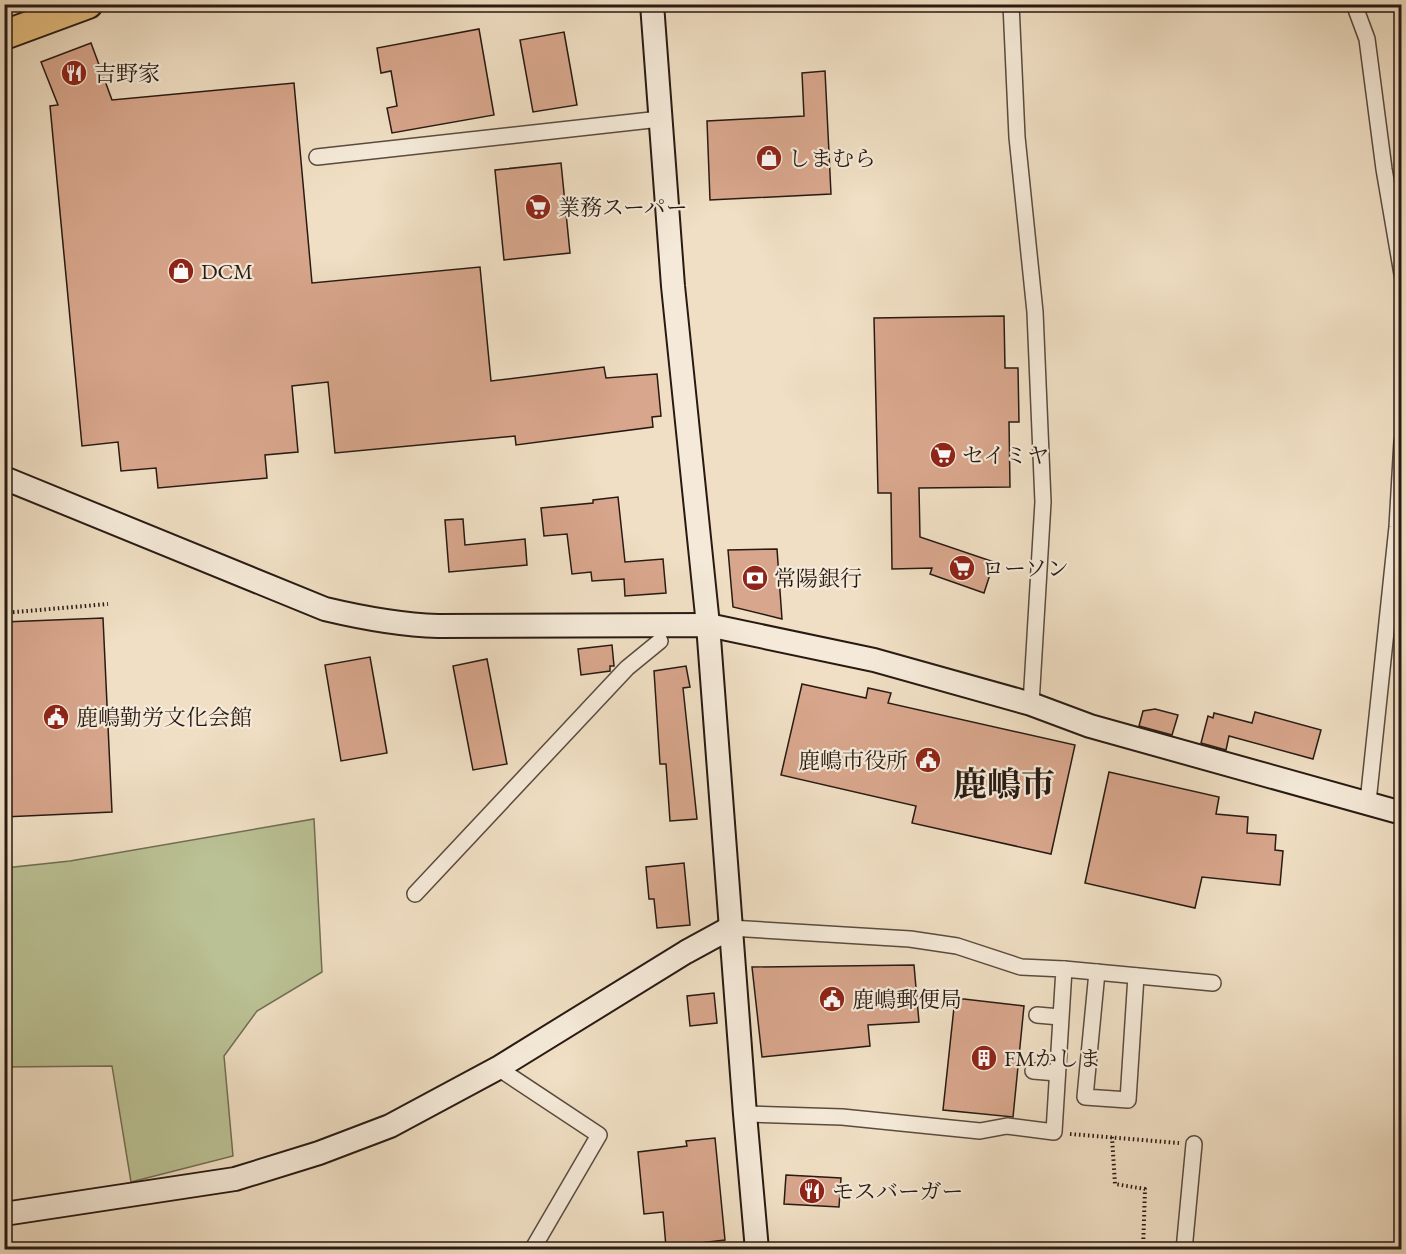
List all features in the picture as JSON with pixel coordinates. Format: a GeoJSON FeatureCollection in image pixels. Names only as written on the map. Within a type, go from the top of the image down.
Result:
{"type":"FeatureCollection","features":[{"type":"Feature","properties":{"kind":"highway"},"geometry":{"type":"LineString","coordinates":[[4,35],[88,4]]}},
{"type":"Feature","properties":{"kind":"street"},"geometry":{"type":"LineString","coordinates":[[652,4],[674,297],[708,625],[757,1250]]}},
{"type":"Feature","properties":{"kind":"street"},"geometry":{"type":"LineString","coordinates":[[1011,4],[1017,137],[1035,312],[1043,502],[1031,704]]}},
{"type":"Feature","properties":{"kind":"street"},"geometry":{"type":"LineString","coordinates":[[1354,4],[1367,39],[1401,274]]}},
{"type":"Feature","properties":{"kind":"street"},"geometry":{"type":"LineString","coordinates":[[317,158],[660,119]]}},
{"type":"Feature","properties":{"kind":"street"},"geometry":{"type":"LineString","coordinates":[[1368,802],[1397,527],[1401,441]]}},
{"type":"Feature","properties":{"kind":"street"},"geometry":{"type":"LineString","coordinates":[[4,478],[325,609],[365,619],[398,625],[438,626],[708,625],[874,660],[1031,704],[1090,726],[1401,813]]}},
{"type":"Feature","properties":{"kind":"street"},"geometry":{"type":"LineString","coordinates":[[415,894],[627,668],[660,641]]}},
{"type":"Feature","properties":{"kind":"street"},"geometry":{"type":"LineString","coordinates":[[4,1214],[235,1179],[319,1153],[390,1126],[498,1068],[686,952],[730,928],[910,939],[957,946],[1021,967],[1213,983]]}},
{"type":"Feature","properties":{"kind":"street"},"geometry":{"type":"LineString","coordinates":[[745,1114],[842,1117],[980,1131],[1007,1126],[1054,1132],[1064,969]]}},
{"type":"Feature","properties":{"kind":"street"},"geometry":{"type":"LineString","coordinates":[[1097,972],[1085,1097],[1128,1100],[1136,976]]}},
{"type":"Feature","properties":{"kind":"street"},"geometry":{"type":"LineString","coordinates":[[1037,1015],[1060,1017]]}},
{"type":"Feature","properties":{"kind":"street"},"geometry":{"type":"LineString","coordinates":[[498,1068],[599,1135],[532,1250]]}},
{"type":"Feature","properties":{"kind":"street"},"geometry":{"type":"LineString","coordinates":[[1033,1071],[1057,1073]]}},
{"type":"Feature","properties":{"kind":"street"},"geometry":{"type":"LineString","coordinates":[[1184,1250],[1194,1144]]}},
{"type":"Feature","properties":{"kind":"path"},"geometry":{"type":"LineString","coordinates":[[4,613],[108,604]]}},
{"type":"Feature","properties":{"kind":"path"},"geometry":{"type":"LineString","coordinates":[[1054,1132],[1194,1144]]}},
{"type":"Feature","properties":{"kind":"path"},"geometry":{"type":"LineString","coordinates":[[1112,1137],[1115,1184],[1145,1189],[1143,1250]]}},
{"type":"Feature","properties":{"kind":"green space"},"geometry":{"type":"Polygon","coordinates":[[[314,819],[322,972],[257,1011],[224,1056],[233,1156],[131,1182],[112,1066],[5,1067],[5,868],[70,861],[314,819]]]}},
{"type":"Feature","properties":{"kind":"building"},"geometry":{"type":"Polygon","coordinates":[[[479,29],[494,115],[392,133],[387,108],[397,106],[391,71],[381,73],[377,48],[479,29]]]}},
{"type":"Feature","properties":{"kind":"building"},"geometry":{"type":"Polygon","coordinates":[[[564,32],[577,105],[533,112],[520,40],[564,32]]]}},
{"type":"Feature","properties":{"kind":"building"},"geometry":{"type":"Polygon","coordinates":[[[91,43],[112,100],[294,83],[312,283],[480,267],[491,381],[604,367],[606,378],[657,374],[661,416],[652,417],[653,427],[516,445],[515,436],[335,453],[328,382],[292,386],[298,452],[265,455],[267,478],[158,488],[156,468],[121,471],[118,442],[82,446],[50,106],[58,105],[41,62],[91,43]]]}},
{"type":"Feature","properties":{"kind":"building","name":"しまむら"},"geometry":{"type":"Polygon","coordinates":[[[825,71],[831,194],[710,200],[707,121],[804,116],[802,73],[825,71]]]}},
{"type":"Feature","properties":{"kind":"building"},"geometry":{"type":"Polygon","coordinates":[[[561,163],[570,253],[504,260],[495,170],[561,163]]]}},
{"type":"Feature","properties":{"kind":"building","name":"セイミヤ"},"geometry":{"type":"Polygon","coordinates":[[[1004,316],[1005,368],[1018,368],[1019,422],[1009,422],[1010,487],[919,488],[920,537],[994,562],[984,593],[930,574],[932,568],[892,569],[891,493],[878,493],[874,318],[1004,316]]]}},
{"type":"Feature","properties":{"kind":"building"},"geometry":{"type":"Polygon","coordinates":[[[618,497],[625,562],[663,559],[666,593],[625,596],[624,579],[592,581],[591,572],[572,574],[567,534],[544,536],[541,508],[593,503],[593,500],[618,497]]]}},
{"type":"Feature","properties":{"kind":"building"},"geometry":{"type":"Polygon","coordinates":[[[463,519],[465,545],[525,539],[527,565],[449,572],[445,520],[463,519]]]}},
{"type":"Feature","properties":{"kind":"building","name":"常陽銀行"},"geometry":{"type":"Polygon","coordinates":[[[777,549],[782,619],[733,607],[728,550],[777,549]]]}},
{"type":"Feature","properties":{"kind":"building","name":"鹿嶋勤労文化会館"},"geometry":{"type":"Polygon","coordinates":[[[103,618],[112,812],[4,817],[4,622],[103,618]]]}},
{"type":"Feature","properties":{"kind":"building"},"geometry":{"type":"Polygon","coordinates":[[[612,645],[614,666],[610,666],[610,671],[581,675],[578,649],[612,645]]]}},
{"type":"Feature","properties":{"kind":"building"},"geometry":{"type":"Polygon","coordinates":[[[370,657],[387,753],[341,761],[325,665],[370,657]]]}},
{"type":"Feature","properties":{"kind":"building"},"geometry":{"type":"Polygon","coordinates":[[[487,659],[507,764],[473,770],[453,666],[487,659]]]}},
{"type":"Feature","properties":{"kind":"building"},"geometry":{"type":"Polygon","coordinates":[[[686,666],[690,687],[683,688],[697,819],[670,821],[666,764],[660,764],[654,671],[686,666]]]}},
{"type":"Feature","properties":{"kind":"building","name":"鹿嶋市役所"},"geometry":{"type":"Polygon","coordinates":[[[802,684],[866,698],[868,688],[891,693],[888,703],[1075,745],[1051,854],[912,823],[916,806],[781,775],[802,684]]]}},
{"type":"Feature","properties":{"kind":"building"},"geometry":{"type":"Polygon","coordinates":[[[1155,709],[1178,715],[1172,735],[1139,726],[1143,711],[1155,709]]]}},
{"type":"Feature","properties":{"kind":"building"},"geometry":{"type":"Polygon","coordinates":[[[1255,712],[1321,730],[1313,759],[1229,736],[1226,750],[1201,743],[1208,716],[1213,718],[1214,713],[1252,723],[1255,712]]]}},
{"type":"Feature","properties":{"kind":"building"},"geometry":{"type":"Polygon","coordinates":[[[1109,772],[1219,797],[1216,814],[1248,817],[1247,833],[1276,835],[1275,850],[1283,851],[1280,885],[1202,877],[1195,908],[1085,883],[1109,772]]]}},
{"type":"Feature","properties":{"kind":"building"},"geometry":{"type":"Polygon","coordinates":[[[684,863],[690,925],[657,928],[654,899],[649,899],[646,867],[684,863]]]}},
{"type":"Feature","properties":{"kind":"building"},"geometry":{"type":"Polygon","coordinates":[[[914,965],[919,1022],[868,1025],[870,1046],[762,1057],[752,967],[914,965]]]}},
{"type":"Feature","properties":{"kind":"building"},"geometry":{"type":"Polygon","coordinates":[[[714,993],[717,1023],[690,1026],[687,996],[714,993]]]}},
{"type":"Feature","properties":{"kind":"building","name":"FMかしま"},"geometry":{"type":"Polygon","coordinates":[[[955,998],[1024,1006],[1013,1117],[943,1110],[955,998]]]}},
{"type":"Feature","properties":{"kind":"building"},"geometry":{"type":"Polygon","coordinates":[[[715,1138],[725,1240],[666,1247],[663,1212],[644,1214],[638,1152],[687,1146],[686,1141],[715,1138]]]}},
{"type":"Feature","properties":{"kind":"building","name":"モスバーガー"},"geometry":{"type":"Polygon","coordinates":[[[786,1175],[841,1178],[839,1207],[784,1204],[786,1175]]]}},
{"type":"Feature","properties":{"kind":"place","name":"吉野家"},"geometry":{"type":"Point","coordinates":[74,73]}},
{"type":"Feature","properties":{"kind":"place","name":"しまむら"},"geometry":{"type":"Point","coordinates":[769,158]}},
{"type":"Feature","properties":{"kind":"place","name":"業務スーパー"},"geometry":{"type":"Point","coordinates":[538,207]}},
{"type":"Feature","properties":{"kind":"place","name":"DCM"},"geometry":{"type":"Point","coordinates":[181,271]}},
{"type":"Feature","properties":{"kind":"place","name":"セイミヤ"},"geometry":{"type":"Point","coordinates":[943,455]}},
{"type":"Feature","properties":{"kind":"place","name":"ローソン"},"geometry":{"type":"Point","coordinates":[962,568]}},
{"type":"Feature","properties":{"kind":"place","name":"常陽銀行"},"geometry":{"type":"Point","coordinates":[755,578]}},
{"type":"Feature","properties":{"kind":"place","name":"鹿嶋勤労文化会館"},"geometry":{"type":"Point","coordinates":[56,717]}},
{"type":"Feature","properties":{"kind":"place","name":"鹿嶋市役所"},"geometry":{"type":"Point","coordinates":[928,760]}},
{"type":"Feature","properties":{"kind":"place","name":"鹿嶋郵便局"},"geometry":{"type":"Point","coordinates":[832,999]}},
{"type":"Feature","properties":{"kind":"place","name":"FMかしま"},"geometry":{"type":"Point","coordinates":[984,1058]}},
{"type":"Feature","properties":{"kind":"place","name":"モスバーガー"},"geometry":{"type":"Point","coordinates":[812,1191]}},
{"type":"Feature","properties":{"kind":"district","name":"鹿嶋市"},"geometry":{"type":"Point","coordinates":[1004,784]}}]}
